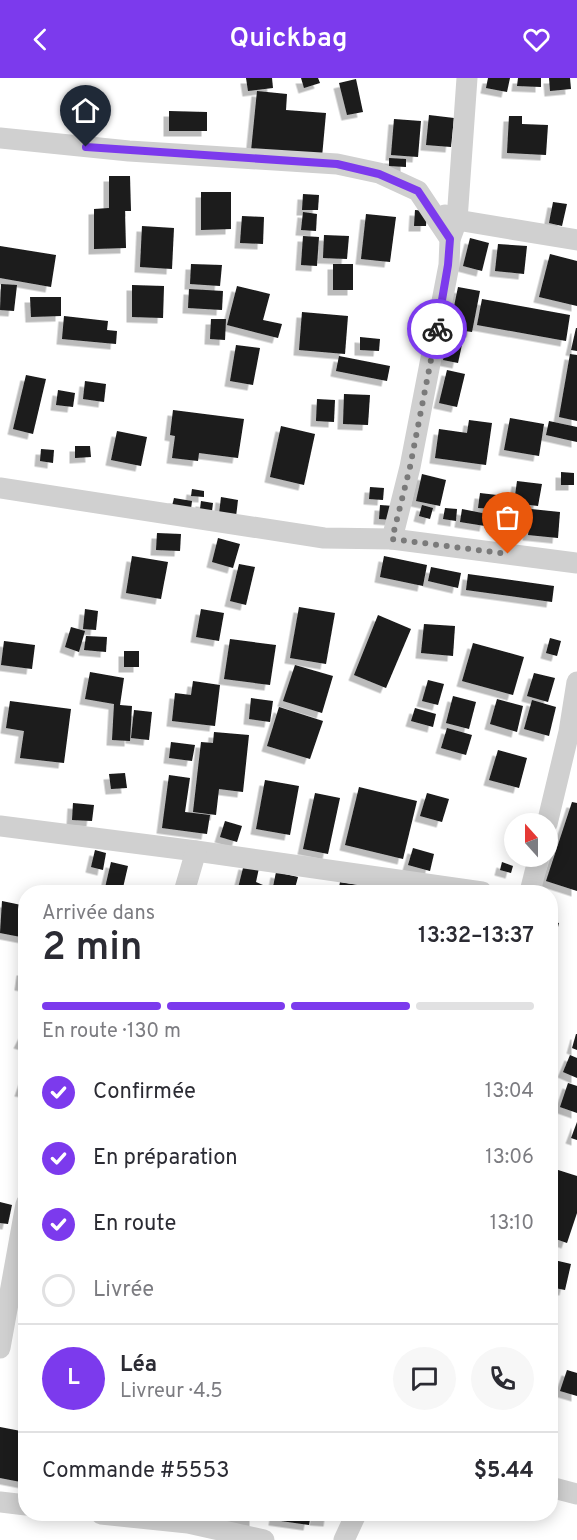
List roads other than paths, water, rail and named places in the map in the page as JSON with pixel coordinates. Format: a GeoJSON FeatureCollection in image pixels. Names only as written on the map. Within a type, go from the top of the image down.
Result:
{"type":"FeatureCollection","features":[{"type":"Feature","properties":{"kind":"street"},"geometry":{"type":"LineString","coordinates":[[392,539],[432,353],[448,265],[467,78]]}},
{"type":"Feature","properties":{"kind":"street"},"geometry":{"type":"LineString","coordinates":[[0,138],[129,151],[337,164],[379,174],[418,191],[430,209],[453,230],[577,240]]}},
{"type":"Feature","properties":{"kind":"street"},"geometry":{"type":"LineString","coordinates":[[0,488],[324,538],[392,539],[577,563]]}},
{"type":"Feature","properties":{"kind":"street"},"geometry":{"type":"LineString","coordinates":[[550,813],[569,732],[577,682]]}},
{"type":"Feature","properties":{"kind":"street"},"geometry":{"type":"LineString","coordinates":[[0,826],[433,885]]}},
{"type":"Feature","properties":{"kind":"street"},"geometry":{"type":"LineString","coordinates":[[186,885],[196,851]]}},
{"type":"Feature","properties":{"kind":"street"},"geometry":{"type":"LineString","coordinates":[[532,885],[536,867]]}},
{"type":"Feature","properties":{"kind":"street"},"geometry":{"type":"LineString","coordinates":[[0,1348],[18,1248]]}},
{"type":"Feature","properties":{"kind":"street"},"geometry":{"type":"LineString","coordinates":[[558,1489],[577,1494]]}},
{"type":"Feature","properties":{"kind":"street"},"geometry":{"type":"LineString","coordinates":[[0,1502],[18,1504]]}},
{"type":"Feature","properties":{"kind":"street"},"geometry":{"type":"LineString","coordinates":[[169,1521],[188,1523],[264,1540]]}},
{"type":"Feature","properties":{"kind":"street"},"geometry":{"type":"LineString","coordinates":[[344,1540],[353,1521]]}}]}
